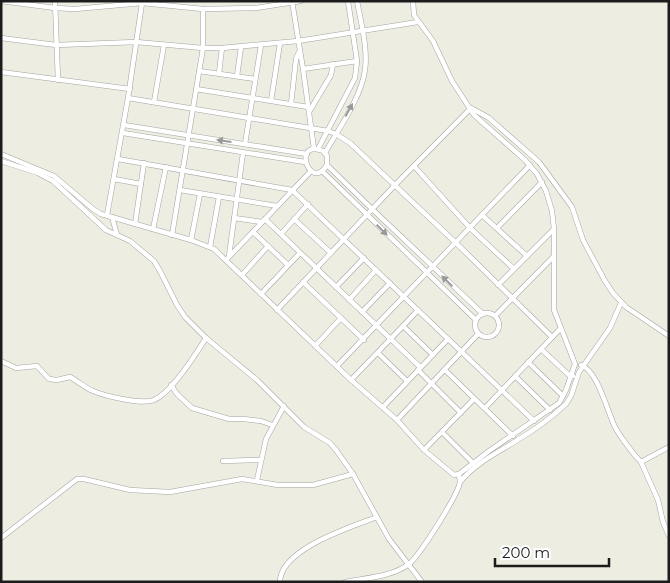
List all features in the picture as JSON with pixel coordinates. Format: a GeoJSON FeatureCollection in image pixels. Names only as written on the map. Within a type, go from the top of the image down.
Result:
{"type":"FeatureCollection","features":[{"type":"Feature","properties":{"kind":"street"},"geometry":{"type":"LineString","coordinates":[[1,1],[75,9],[142,2],[203,9],[256,8],[301,1]]}},
{"type":"Feature","properties":{"kind":"street"},"geometry":{"type":"LineString","coordinates":[[55,1],[58,80]]}},
{"type":"Feature","properties":{"kind":"street"},"geometry":{"type":"LineString","coordinates":[[124,125],[307,154],[316,149],[328,131],[354,82],[357,61],[348,1]]}},
{"type":"Feature","properties":{"kind":"street"},"geometry":{"type":"LineString","coordinates":[[325,153],[358,94],[364,78],[366,63],[363,30],[357,1]]}},
{"type":"Feature","properties":{"kind":"street"},"geometry":{"type":"LineString","coordinates":[[1,154],[54,176],[93,209],[109,216],[210,247],[228,259],[277,310],[351,380],[397,420],[424,450],[454,475],[459,474],[558,403],[563,396],[575,364],[554,310],[554,229],[552,211],[542,182],[530,165],[478,119],[452,81],[433,41],[414,15],[413,1]]}},
{"type":"Feature","properties":{"kind":"street"},"geometry":{"type":"LineString","coordinates":[[117,235],[109,216],[142,2]]}},
{"type":"Feature","properties":{"kind":"street"},"geometry":{"type":"LineString","coordinates":[[292,2],[311,129],[316,149]]}},
{"type":"Feature","properties":{"kind":"street"},"geometry":{"type":"LineString","coordinates":[[172,235],[203,48],[203,9]]}},
{"type":"Feature","properties":{"kind":"street"},"geometry":{"type":"LineString","coordinates":[[1,38],[56,45],[136,42],[222,48],[298,41],[418,22]]}},
{"type":"Feature","properties":{"kind":"street"},"geometry":{"type":"LineString","coordinates":[[271,101],[280,43]]}},
{"type":"Feature","properties":{"kind":"street"},"geometry":{"type":"LineString","coordinates":[[154,102],[164,45]]}},
{"type":"Feature","properties":{"kind":"street"},"geometry":{"type":"LineString","coordinates":[[245,144],[261,45]]}},
{"type":"Feature","properties":{"kind":"street"},"geometry":{"type":"LineString","coordinates":[[237,76],[241,47]]}},
{"type":"Feature","properties":{"kind":"street"},"geometry":{"type":"LineString","coordinates":[[219,73],[222,48]]}},
{"type":"Feature","properties":{"kind":"street"},"geometry":{"type":"LineString","coordinates":[[291,104],[296,59],[300,50]]}},
{"type":"Feature","properties":{"kind":"street"},"geometry":{"type":"LineString","coordinates":[[303,69],[357,61]]}},
{"type":"Feature","properties":{"kind":"street"},"geometry":{"type":"LineString","coordinates":[[308,110],[331,75],[332,64]]}},
{"type":"Feature","properties":{"kind":"street"},"geometry":{"type":"LineString","coordinates":[[199,70],[255,79]]}},
{"type":"Feature","properties":{"kind":"street"},"geometry":{"type":"LineString","coordinates":[[1,72],[130,89]]}},
{"type":"Feature","properties":{"kind":"street"},"geometry":{"type":"LineString","coordinates":[[196,89],[291,104],[308,110]]}},
{"type":"Feature","properties":{"kind":"street"},"geometry":{"type":"LineString","coordinates":[[128,98],[328,131],[336,134],[350,143],[395,185],[552,337]]}},
{"type":"Feature","properties":{"kind":"street"},"geometry":{"type":"LineString","coordinates":[[277,310],[366,215],[471,108]]}},
{"type":"Feature","properties":{"kind":"street"},"geometry":{"type":"LineString","coordinates":[[471,108],[489,118],[544,167],[572,207],[583,240],[605,281],[621,303],[669,336]]}},
{"type":"Feature","properties":{"kind":"street"},"geometry":{"type":"LineString","coordinates":[[123,133],[305,162]]}},
{"type":"Feature","properties":{"kind":"street"},"geometry":{"type":"LineString","coordinates":[[307,154],[305,162],[307,168],[316,172],[322,171],[328,161],[325,153],[316,149]]}},
{"type":"Feature","properties":{"kind":"street"},"geometry":{"type":"LineString","coordinates":[[228,259],[243,153]]}},
{"type":"Feature","properties":{"kind":"street"},"geometry":{"type":"LineString","coordinates":[[118,159],[166,166],[292,190],[534,421]]}},
{"type":"Feature","properties":{"kind":"street"},"geometry":{"type":"LineString","coordinates":[[1,161],[38,173],[53,181],[106,230],[130,242],[154,261],[180,311],[206,338],[257,380],[309,430],[330,443],[353,474],[389,539],[422,582]]}},
{"type":"Feature","properties":{"kind":"street"},"geometry":{"type":"LineString","coordinates":[[135,224],[144,163]]}},
{"type":"Feature","properties":{"kind":"street"},"geometry":{"type":"LineString","coordinates":[[327,165],[483,314]]}},
{"type":"Feature","properties":{"kind":"street"},"geometry":{"type":"LineString","coordinates":[[337,366],[530,165]]}},
{"type":"Feature","properties":{"kind":"street"},"geometry":{"type":"LineString","coordinates":[[153,229],[166,166]]}},
{"type":"Feature","properties":{"kind":"street"},"geometry":{"type":"LineString","coordinates":[[414,166],[470,228],[514,269]]}},
{"type":"Feature","properties":{"kind":"street"},"geometry":{"type":"LineString","coordinates":[[228,259],[311,171]]}},
{"type":"Feature","properties":{"kind":"street"},"geometry":{"type":"LineString","coordinates":[[322,171],[476,320],[478,334],[486,338],[493,336],[500,326],[495,316],[491,314],[483,314],[476,320]]}},
{"type":"Feature","properties":{"kind":"street"},"geometry":{"type":"LineString","coordinates":[[114,179],[141,184]]}},
{"type":"Feature","properties":{"kind":"street"},"geometry":{"type":"LineString","coordinates":[[497,228],[542,182]]}},
{"type":"Feature","properties":{"kind":"street"},"geometry":{"type":"LineString","coordinates":[[180,190],[277,206]]}},
{"type":"Feature","properties":{"kind":"street"},"geometry":{"type":"LineString","coordinates":[[191,240],[200,194]]}},
{"type":"Feature","properties":{"kind":"street"},"geometry":{"type":"LineString","coordinates":[[210,247],[218,197]]}},
{"type":"Feature","properties":{"kind":"street"},"geometry":{"type":"LineString","coordinates":[[281,234],[308,204]]}},
{"type":"Feature","properties":{"kind":"street"},"geometry":{"type":"LineString","coordinates":[[482,215],[527,256]]}},
{"type":"Feature","properties":{"kind":"street"},"geometry":{"type":"LineString","coordinates":[[234,218],[264,221],[281,234],[377,326],[461,413]]}},
{"type":"Feature","properties":{"kind":"street"},"geometry":{"type":"LineString","coordinates":[[294,219],[331,253]]}},
{"type":"Feature","properties":{"kind":"street"},"geometry":{"type":"LineString","coordinates":[[498,285],[554,229]]}},
{"type":"Feature","properties":{"kind":"street"},"geometry":{"type":"LineString","coordinates":[[253,232],[288,265]]}},
{"type":"Feature","properties":{"kind":"street"},"geometry":{"type":"LineString","coordinates":[[242,275],[268,246]]}},
{"type":"Feature","properties":{"kind":"street"},"geometry":{"type":"LineString","coordinates":[[261,294],[300,253]]}},
{"type":"Feature","properties":{"kind":"street"},"geometry":{"type":"LineString","coordinates":[[495,316],[554,256]]}},
{"type":"Feature","properties":{"kind":"street"},"geometry":{"type":"LineString","coordinates":[[336,287],[364,258]]}},
{"type":"Feature","properties":{"kind":"street"},"geometry":{"type":"LineString","coordinates":[[349,300],[376,270]]}},
{"type":"Feature","properties":{"kind":"street"},"geometry":{"type":"LineString","coordinates":[[303,282],[364,340]]}},
{"type":"Feature","properties":{"kind":"street"},"geometry":{"type":"LineString","coordinates":[[362,312],[390,283]]}},
{"type":"Feature","properties":{"kind":"street"},"geometry":{"type":"LineString","coordinates":[[345,582],[392,572],[408,564],[434,530],[460,482],[470,472],[506,446],[519,440],[566,404],[571,396],[577,376],[610,328],[621,303]]}},
{"type":"Feature","properties":{"kind":"street"},"geometry":{"type":"LineString","coordinates":[[351,380],[418,310]]}},
{"type":"Feature","properties":{"kind":"street"},"geometry":{"type":"LineString","coordinates":[[316,346],[341,318]]}},
{"type":"Feature","properties":{"kind":"street"},"geometry":{"type":"LineString","coordinates":[[403,326],[433,355]]}},
{"type":"Feature","properties":{"kind":"street"},"geometry":{"type":"LineString","coordinates":[[485,408],[560,329]]}},
{"type":"Feature","properties":{"kind":"street"},"geometry":{"type":"LineString","coordinates":[[397,420],[478,334]]}},
{"type":"Feature","properties":{"kind":"street"},"geometry":{"type":"LineString","coordinates":[[1,361],[19,368],[37,366],[50,379],[70,377],[93,391],[146,402],[154,400],[171,385],[206,338]]}},
{"type":"Feature","properties":{"kind":"street"},"geometry":{"type":"LineString","coordinates":[[383,407],[448,339]]}},
{"type":"Feature","properties":{"kind":"street"},"geometry":{"type":"LineString","coordinates":[[541,349],[570,376],[577,376]]}},
{"type":"Feature","properties":{"kind":"street"},"geometry":{"type":"LineString","coordinates":[[378,353],[407,381]]}},
{"type":"Feature","properties":{"kind":"street"},"geometry":{"type":"LineString","coordinates":[[528,362],[563,396]]}},
{"type":"Feature","properties":{"kind":"street"},"geometry":{"type":"LineString","coordinates":[[575,364],[583,365],[601,392],[616,428],[640,462],[658,500],[663,522],[669,536]]}},
{"type":"Feature","properties":{"kind":"street"},"geometry":{"type":"LineString","coordinates":[[445,370],[512,436]]}},
{"type":"Feature","properties":{"kind":"street"},"geometry":{"type":"LineString","coordinates":[[515,376],[550,410]]}},
{"type":"Feature","properties":{"kind":"street"},"geometry":{"type":"LineString","coordinates":[[171,385],[177,394],[192,407],[229,419],[261,421],[272,425]]}},
{"type":"Feature","properties":{"kind":"street"},"geometry":{"type":"LineString","coordinates":[[424,450],[474,399]]}},
{"type":"Feature","properties":{"kind":"street"},"geometry":{"type":"LineString","coordinates":[[256,480],[266,438],[284,406]]}},
{"type":"Feature","properties":{"kind":"street"},"geometry":{"type":"LineString","coordinates":[[442,432],[473,463]]}},
{"type":"Feature","properties":{"kind":"street"},"geometry":{"type":"LineString","coordinates":[[640,462],[669,447]]}},
{"type":"Feature","properties":{"kind":"street"},"geometry":{"type":"LineString","coordinates":[[223,461],[260,460]]}},
{"type":"Feature","properties":{"kind":"street"},"geometry":{"type":"LineString","coordinates":[[1,538],[77,479],[130,490],[170,492],[235,479],[256,480],[278,485],[313,485],[339,480],[353,474]]}},
{"type":"Feature","properties":{"kind":"street"},"geometry":{"type":"LineString","coordinates":[[459,474],[460,482]]}},
{"type":"Feature","properties":{"kind":"street"},"geometry":{"type":"LineString","coordinates":[[280,582],[282,572],[295,555],[339,532],[377,517]]}}]}
